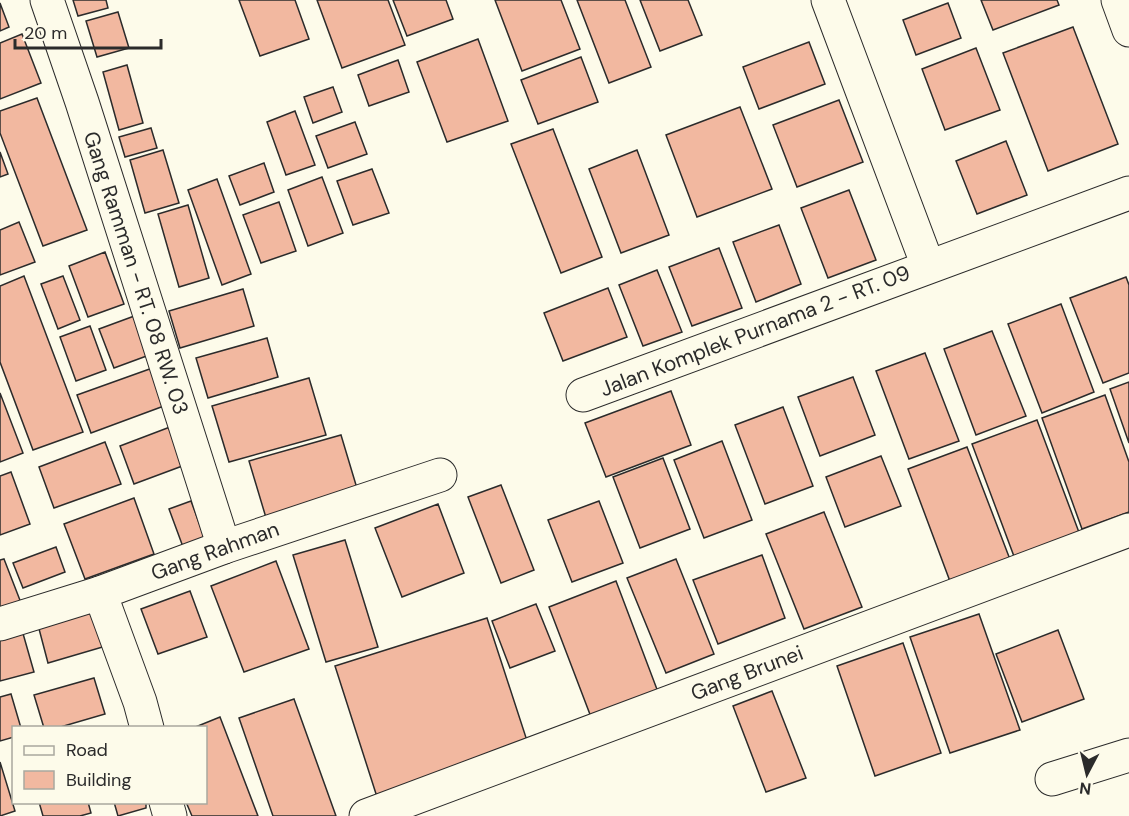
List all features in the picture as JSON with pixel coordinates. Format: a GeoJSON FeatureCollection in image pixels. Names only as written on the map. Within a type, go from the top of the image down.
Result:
{"type":"FeatureCollection","features":[{"type":"Feature","properties":{"kind":"street","name":"Gang Ramman - RT. 08 RW. 03"},"geometry":{"type":"LineString","coordinates":[[47,0],[82,102],[224,547]]}},
{"type":"Feature","properties":{"kind":"street","name":"Jalan Komplek Purnama 2 - RT. 09"},"geometry":{"type":"LineString","coordinates":[[828,0],[928,266]]}},
{"type":"Feature","properties":{"kind":"street"},"geometry":{"type":"LineString","coordinates":[[1118,0],[1129,30]]}},
{"type":"Feature","properties":{"kind":"street","name":"Jalan Komplek Purnama 2 - RT. 09"},"geometry":{"type":"LineString","coordinates":[[583,395],[1129,193]]}},
{"type":"Feature","properties":{"kind":"street","name":"Gang Rahman"},"geometry":{"type":"LineString","coordinates":[[100,593],[224,547],[440,475]]}},
{"type":"Feature","properties":{"kind":"street","name":"Gang Brunei"},"geometry":{"type":"LineString","coordinates":[[366,816],[1129,530]]}},
{"type":"Feature","properties":{"kind":"street"},"geometry":{"type":"LineString","coordinates":[[0,624],[100,593],[144,715]]}},
{"type":"Feature","properties":{"kind":"street"},"geometry":{"type":"LineString","coordinates":[[1052,779],[1129,755]]}},
{"type":"Feature","properties":{"kind":"building"},"geometry":{"type":"Polygon","coordinates":[[[73,0],[106,0],[108,8],[78,16],[73,0]]]}},
{"type":"Feature","properties":{"kind":"building"},"geometry":{"type":"Polygon","coordinates":[[[239,0],[295,0],[309,39],[260,56],[239,0]]]}},
{"type":"Feature","properties":{"kind":"building"},"geometry":{"type":"Polygon","coordinates":[[[317,0],[388,0],[405,45],[342,68],[317,0]]]}},
{"type":"Feature","properties":{"kind":"building"},"geometry":{"type":"Polygon","coordinates":[[[393,0],[446,0],[453,19],[407,36],[393,0]]]}},
{"type":"Feature","properties":{"kind":"building"},"geometry":{"type":"Polygon","coordinates":[[[495,0],[561,0],[580,49],[522,71],[495,0]]]}},
{"type":"Feature","properties":{"kind":"building"},"geometry":{"type":"Polygon","coordinates":[[[577,0],[625,0],[651,67],[609,83],[577,0]]]}},
{"type":"Feature","properties":{"kind":"building"},"geometry":{"type":"Polygon","coordinates":[[[640,0],[688,0],[702,35],[660,51],[640,0]]]}},
{"type":"Feature","properties":{"kind":"building"},"geometry":{"type":"Polygon","coordinates":[[[981,0],[1057,0],[1059,5],[993,30],[981,0]]]}},
{"type":"Feature","properties":{"kind":"building"},"geometry":{"type":"Polygon","coordinates":[[[0,3],[9,27],[0,31],[0,3]]]}},
{"type":"Feature","properties":{"kind":"building"},"geometry":{"type":"Polygon","coordinates":[[[948,3],[961,38],[916,55],[903,20],[948,3]]]}},
{"type":"Feature","properties":{"kind":"building"},"geometry":{"type":"Polygon","coordinates":[[[118,12],[129,48],[97,57],[86,21],[118,12]]]}},
{"type":"Feature","properties":{"kind":"building"},"geometry":{"type":"Polygon","coordinates":[[[1073,27],[1118,144],[1048,171],[1003,53],[1073,27]]]}},
{"type":"Feature","properties":{"kind":"building"},"geometry":{"type":"Polygon","coordinates":[[[22,34],[41,83],[0,99],[0,43],[22,34]]]}},
{"type":"Feature","properties":{"kind":"building"},"geometry":{"type":"Polygon","coordinates":[[[478,39],[508,121],[447,142],[417,62],[478,39]]]}},
{"type":"Feature","properties":{"kind":"building"},"geometry":{"type":"Polygon","coordinates":[[[809,42],[825,84],[759,109],[743,67],[809,42]]]}},
{"type":"Feature","properties":{"kind":"building"},"geometry":{"type":"Polygon","coordinates":[[[976,48],[1000,110],[945,130],[922,69],[976,48]]]}},
{"type":"Feature","properties":{"kind":"building"},"geometry":{"type":"Polygon","coordinates":[[[581,57],[598,102],[538,124],[521,80],[581,57]]]}},
{"type":"Feature","properties":{"kind":"building"},"geometry":{"type":"Polygon","coordinates":[[[398,60],[409,92],[369,106],[358,75],[398,60]]]}},
{"type":"Feature","properties":{"kind":"building"},"geometry":{"type":"Polygon","coordinates":[[[127,65],[143,123],[119,130],[103,72],[127,65]]]}},
{"type":"Feature","properties":{"kind":"building"},"geometry":{"type":"Polygon","coordinates":[[[333,87],[342,112],[313,123],[304,97],[333,87]]]}},
{"type":"Feature","properties":{"kind":"building"},"geometry":{"type":"Polygon","coordinates":[[[37,98],[87,230],[43,246],[0,133],[0,111],[37,98]]]}},
{"type":"Feature","properties":{"kind":"building"},"geometry":{"type":"Polygon","coordinates":[[[839,100],[863,162],[797,187],[773,125],[839,100]]]}},
{"type":"Feature","properties":{"kind":"building"},"geometry":{"type":"Polygon","coordinates":[[[740,107],[772,189],[697,217],[666,135],[740,107]]]}},
{"type":"Feature","properties":{"kind":"building"},"geometry":{"type":"Polygon","coordinates":[[[295,111],[315,165],[286,175],[267,122],[295,111]]]}},
{"type":"Feature","properties":{"kind":"building"},"geometry":{"type":"Polygon","coordinates":[[[355,122],[367,154],[328,168],[316,136],[355,122]]]}},
{"type":"Feature","properties":{"kind":"building"},"geometry":{"type":"Polygon","coordinates":[[[151,128],[157,148],[125,157],[119,137],[151,128]]]}},
{"type":"Feature","properties":{"kind":"building"},"geometry":{"type":"Polygon","coordinates":[[[553,129],[602,257],[561,273],[511,144],[553,129]]]}},
{"type":"Feature","properties":{"kind":"building"},"geometry":{"type":"Polygon","coordinates":[[[1006,141],[1027,195],[977,214],[956,161],[1006,141]]]}},
{"type":"Feature","properties":{"kind":"building"},"geometry":{"type":"Polygon","coordinates":[[[163,150],[179,203],[145,213],[130,160],[163,150]]]}},
{"type":"Feature","properties":{"kind":"building"},"geometry":{"type":"Polygon","coordinates":[[[637,150],[669,235],[621,253],[589,169],[637,150]]]}},
{"type":"Feature","properties":{"kind":"building"},"geometry":{"type":"Polygon","coordinates":[[[0,152],[8,174],[0,177],[0,152]]]}},
{"type":"Feature","properties":{"kind":"building"},"geometry":{"type":"Polygon","coordinates":[[[264,163],[274,192],[240,205],[229,176],[264,163]]]}},
{"type":"Feature","properties":{"kind":"building"},"geometry":{"type":"Polygon","coordinates":[[[372,169],[389,213],[353,225],[337,181],[372,169]]]}},
{"type":"Feature","properties":{"kind":"building"},"geometry":{"type":"Polygon","coordinates":[[[322,177],[343,233],[308,246],[288,190],[322,177]]]}},
{"type":"Feature","properties":{"kind":"building"},"geometry":{"type":"Polygon","coordinates":[[[217,179],[251,274],[222,285],[188,190],[217,179]]]}},
{"type":"Feature","properties":{"kind":"building"},"geometry":{"type":"Polygon","coordinates":[[[849,190],[876,260],[828,278],[801,208],[849,190]]]}},
{"type":"Feature","properties":{"kind":"building"},"geometry":{"type":"Polygon","coordinates":[[[279,202],[296,251],[261,263],[243,215],[279,202]]]}},
{"type":"Feature","properties":{"kind":"building"},"geometry":{"type":"Polygon","coordinates":[[[188,205],[209,278],[179,287],[158,214],[188,205]]]}},
{"type":"Feature","properties":{"kind":"building"},"geometry":{"type":"Polygon","coordinates":[[[19,222],[35,262],[0,275],[0,230],[19,222]]]}},
{"type":"Feature","properties":{"kind":"building"},"geometry":{"type":"Polygon","coordinates":[[[779,225],[801,284],[756,302],[733,242],[779,225]]]}},
{"type":"Feature","properties":{"kind":"building"},"geometry":{"type":"Polygon","coordinates":[[[719,248],[742,308],[692,326],[669,267],[719,248]]]}},
{"type":"Feature","properties":{"kind":"building"},"geometry":{"type":"Polygon","coordinates":[[[105,252],[124,304],[88,317],[69,266],[105,252]]]}},
{"type":"Feature","properties":{"kind":"building"},"geometry":{"type":"Polygon","coordinates":[[[657,270],[682,332],[643,346],[619,285],[657,270]]]}},
{"type":"Feature","properties":{"kind":"building"},"geometry":{"type":"Polygon","coordinates":[[[24,276],[83,432],[33,450],[0,362],[0,286],[24,276]]]}},
{"type":"Feature","properties":{"kind":"building"},"geometry":{"type":"Polygon","coordinates":[[[63,276],[80,320],[58,329],[41,284],[63,276]]]}},
{"type":"Feature","properties":{"kind":"building"},"geometry":{"type":"Polygon","coordinates":[[[1126,277],[1129,285],[1129,373],[1103,383],[1070,298],[1126,277]]]}},
{"type":"Feature","properties":{"kind":"building"},"geometry":{"type":"Polygon","coordinates":[[[608,288],[627,337],[563,361],[544,313],[608,288]]]}},
{"type":"Feature","properties":{"kind":"building"},"geometry":{"type":"Polygon","coordinates":[[[243,289],[254,326],[180,348],[169,311],[243,289]]]}},
{"type":"Feature","properties":{"kind":"building"},"geometry":{"type":"Polygon","coordinates":[[[1061,304],[1094,392],[1042,413],[1008,324],[1061,304]]]}},
{"type":"Feature","properties":{"kind":"building"},"geometry":{"type":"Polygon","coordinates":[[[137,315],[152,354],[114,368],[99,329],[137,315]]]}},
{"type":"Feature","properties":{"kind":"building"},"geometry":{"type":"Polygon","coordinates":[[[90,326],[106,370],[76,381],[60,337],[90,326]]]}},
{"type":"Feature","properties":{"kind":"building"},"geometry":{"type":"Polygon","coordinates":[[[992,331],[1026,416],[976,435],[944,349],[992,331]]]}},
{"type":"Feature","properties":{"kind":"building"},"geometry":{"type":"Polygon","coordinates":[[[267,338],[278,377],[208,398],[196,358],[267,338]]]}},
{"type":"Feature","properties":{"kind":"building"},"geometry":{"type":"Polygon","coordinates":[[[925,353],[959,441],[909,459],[876,371],[925,353]]]}},
{"type":"Feature","properties":{"kind":"building"},"geometry":{"type":"Polygon","coordinates":[[[158,366],[172,403],[91,433],[77,395],[158,366]]]}},
{"type":"Feature","properties":{"kind":"building"},"geometry":{"type":"Polygon","coordinates":[[[853,377],[875,435],[820,456],[798,397],[853,377]]]}},
{"type":"Feature","properties":{"kind":"building"},"geometry":{"type":"Polygon","coordinates":[[[309,378],[326,435],[229,462],[212,406],[309,378]]]}},
{"type":"Feature","properties":{"kind":"building"},"geometry":{"type":"Polygon","coordinates":[[[1129,382],[1129,443],[1110,389],[1129,382]]]}},
{"type":"Feature","properties":{"kind":"building"},"geometry":{"type":"Polygon","coordinates":[[[671,391],[691,445],[606,477],[585,423],[671,391]]]}},
{"type":"Feature","properties":{"kind":"building"},"geometry":{"type":"Polygon","coordinates":[[[0,393],[23,453],[0,462],[0,393]]]}},
{"type":"Feature","properties":{"kind":"building"},"geometry":{"type":"Polygon","coordinates":[[[1105,395],[1129,462],[1129,512],[1082,529],[1042,418],[1105,395]]]}},
{"type":"Feature","properties":{"kind":"building"},"geometry":{"type":"Polygon","coordinates":[[[783,407],[813,486],[765,504],[735,425],[783,407]]]}},
{"type":"Feature","properties":{"kind":"building"},"geometry":{"type":"Polygon","coordinates":[[[1037,420],[1080,535],[1015,559],[972,444],[1037,420]]]}},
{"type":"Feature","properties":{"kind":"building"},"geometry":{"type":"Polygon","coordinates":[[[170,427],[185,465],[134,484],[120,446],[170,427]]]}},
{"type":"Feature","properties":{"kind":"building"},"geometry":{"type":"Polygon","coordinates":[[[341,435],[359,495],[267,521],[249,461],[341,435]]]}},
{"type":"Feature","properties":{"kind":"building"},"geometry":{"type":"Polygon","coordinates":[[[722,441],[752,520],[704,538],[674,460],[722,441]]]}},
{"type":"Feature","properties":{"kind":"building"},"geometry":{"type":"Polygon","coordinates":[[[105,442],[121,484],[54,508],[39,467],[105,442]]]}},
{"type":"Feature","properties":{"kind":"building"},"geometry":{"type":"Polygon","coordinates":[[[967,447],[1011,562],[951,584],[908,469],[967,447]]]}},
{"type":"Feature","properties":{"kind":"building"},"geometry":{"type":"Polygon","coordinates":[[[881,456],[901,506],[845,527],[826,477],[881,456]]]}},
{"type":"Feature","properties":{"kind":"building"},"geometry":{"type":"Polygon","coordinates":[[[663,458],[690,529],[640,548],[613,477],[663,458]]]}},
{"type":"Feature","properties":{"kind":"building"},"geometry":{"type":"Polygon","coordinates":[[[11,472],[30,524],[0,535],[0,476],[11,472]]]}},
{"type":"Feature","properties":{"kind":"building"},"geometry":{"type":"Polygon","coordinates":[[[501,485],[534,570],[501,583],[468,497],[501,485]]]}},
{"type":"Feature","properties":{"kind":"building"},"geometry":{"type":"Polygon","coordinates":[[[134,498],[154,554],[85,579],[64,524],[134,498]]]}},
{"type":"Feature","properties":{"kind":"building"},"geometry":{"type":"Polygon","coordinates":[[[191,501],[208,547],[186,555],[169,509],[191,501]]]}},
{"type":"Feature","properties":{"kind":"building"},"geometry":{"type":"Polygon","coordinates":[[[599,501],[623,563],[572,582],[548,520],[599,501]]]}},
{"type":"Feature","properties":{"kind":"building"},"geometry":{"type":"Polygon","coordinates":[[[438,504],[464,573],[402,597],[375,528],[438,504]]]}},
{"type":"Feature","properties":{"kind":"building"},"geometry":{"type":"Polygon","coordinates":[[[824,512],[862,607],[804,629],[766,534],[824,512]]]}},
{"type":"Feature","properties":{"kind":"building"},"geometry":{"type":"Polygon","coordinates":[[[345,540],[378,647],[326,662],[293,555],[345,540]]]}},
{"type":"Feature","properties":{"kind":"building"},"geometry":{"type":"Polygon","coordinates":[[[56,547],[65,572],[23,588],[13,563],[56,547]]]}},
{"type":"Feature","properties":{"kind":"building"},"geometry":{"type":"Polygon","coordinates":[[[762,555],[785,618],[718,644],[693,580],[762,555]]]}},
{"type":"Feature","properties":{"kind":"building"},"geometry":{"type":"Polygon","coordinates":[[[4,559],[23,608],[0,616],[0,560],[4,559]]]}},
{"type":"Feature","properties":{"kind":"building"},"geometry":{"type":"Polygon","coordinates":[[[676,559],[714,654],[666,673],[627,578],[676,559]]]}},
{"type":"Feature","properties":{"kind":"building"},"geometry":{"type":"Polygon","coordinates":[[[276,561],[309,649],[244,672],[211,586],[276,561]]]}},
{"type":"Feature","properties":{"kind":"building"},"geometry":{"type":"Polygon","coordinates":[[[616,581],[658,692],[591,717],[549,607],[616,581]]]}},
{"type":"Feature","properties":{"kind":"building"},"geometry":{"type":"Polygon","coordinates":[[[190,591],[207,637],[158,654],[141,609],[190,591]]]}},
{"type":"Feature","properties":{"kind":"building"},"geometry":{"type":"Polygon","coordinates":[[[536,604],[555,651],[510,668],[492,621],[536,604]]]}},
{"type":"Feature","properties":{"kind":"building"},"geometry":{"type":"Polygon","coordinates":[[[96,609],[106,646],[48,663],[38,625],[96,609]]]}},
{"type":"Feature","properties":{"kind":"building"},"geometry":{"type":"Polygon","coordinates":[[[979,614],[1020,730],[950,753],[910,637],[979,614]]]}},
{"type":"Feature","properties":{"kind":"building"},"geometry":{"type":"Polygon","coordinates":[[[487,618],[531,753],[378,800],[335,666],[487,618]]]}},
{"type":"Feature","properties":{"kind":"building"},"geometry":{"type":"Polygon","coordinates":[[[22,630],[34,672],[0,681],[0,637],[22,630]]]}},
{"type":"Feature","properties":{"kind":"building"},"geometry":{"type":"Polygon","coordinates":[[[1058,630],[1084,699],[1022,722],[996,654],[1058,630]]]}},
{"type":"Feature","properties":{"kind":"building"},"geometry":{"type":"Polygon","coordinates":[[[903,643],[941,753],[875,776],[837,666],[903,643]]]}},
{"type":"Feature","properties":{"kind":"building"},"geometry":{"type":"Polygon","coordinates":[[[94,678],[105,714],[64,726],[43,726],[34,695],[94,678]]]}},
{"type":"Feature","properties":{"kind":"building"},"geometry":{"type":"Polygon","coordinates":[[[772,691],[806,778],[766,792],[733,706],[772,691]]]}},
{"type":"Feature","properties":{"kind":"building"},"geometry":{"type":"Polygon","coordinates":[[[11,694],[20,726],[12,726],[12,738],[0,741],[0,697],[11,694]]]}},
{"type":"Feature","properties":{"kind":"building"},"geometry":{"type":"Polygon","coordinates":[[[294,699],[336,816],[273,816],[239,718],[294,699]]]}},
{"type":"Feature","properties":{"kind":"building"},"geometry":{"type":"Polygon","coordinates":[[[220,717],[258,816],[192,816],[187,804],[207,804],[207,726],[198,726],[220,717]]]}},
{"type":"Feature","properties":{"kind":"building"},"geometry":{"type":"Polygon","coordinates":[[[0,762],[15,811],[0,816],[0,762]]]}},
{"type":"Feature","properties":{"kind":"building"},"geometry":{"type":"Polygon","coordinates":[[[40,804],[89,804],[91,813],[80,816],[43,816],[40,804]]]}},
{"type":"Feature","properties":{"kind":"building"},"geometry":{"type":"Polygon","coordinates":[[[115,804],[146,804],[146,808],[118,816],[115,804]]]}}]}
